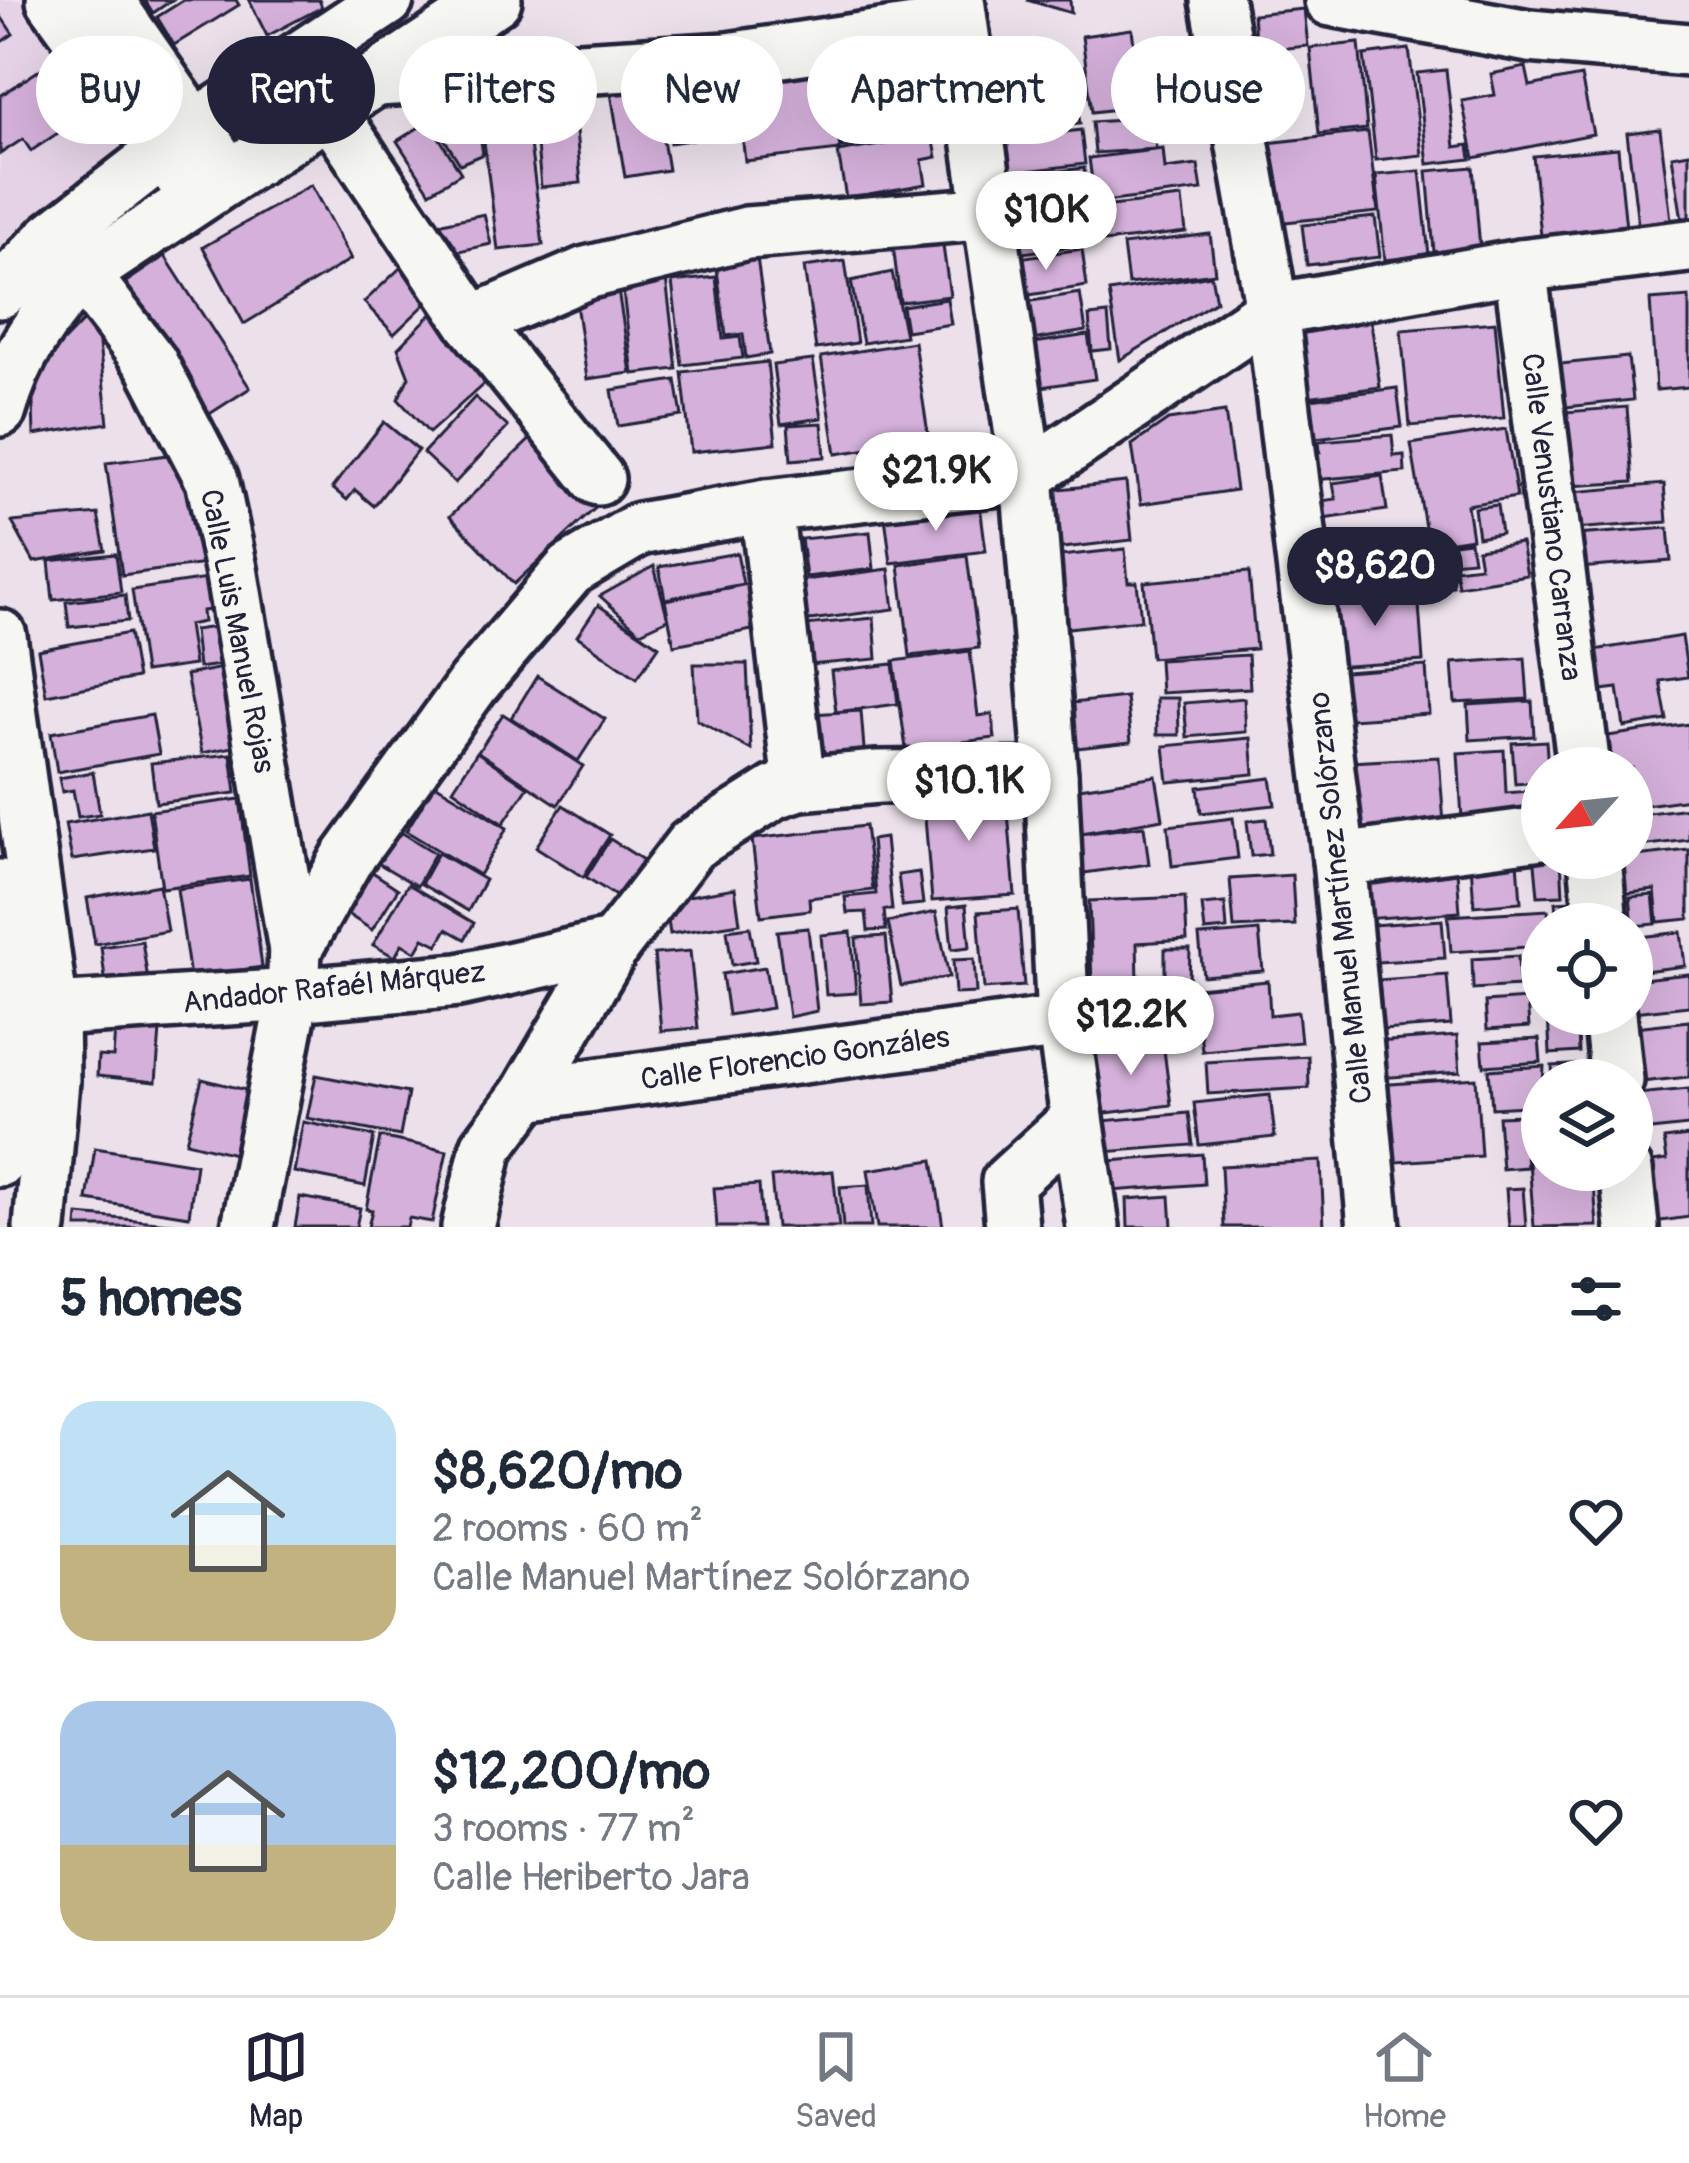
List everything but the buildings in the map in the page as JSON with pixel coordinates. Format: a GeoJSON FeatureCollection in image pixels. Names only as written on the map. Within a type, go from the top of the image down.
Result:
{"type":"FeatureCollection","features":[{"type":"Feature","properties":{"kind":"street"},"geometry":{"type":"LineString","coordinates":[[53,0],[86,36]]}},
{"type":"Feature","properties":{"kind":"street"},"geometry":{"type":"LineString","coordinates":[[107,0],[126,36]]}},
{"type":"Feature","properties":{"kind":"street"},"geometry":{"type":"LineString","coordinates":[[375,78],[495,0]]}},
{"type":"Feature","properties":{"kind":"street","name":"Calle Manuel Martínez Solórzano"},"geometry":{"type":"LineString","coordinates":[[1217,0],[1272,310],[1339,860],[1374,1227]]}},
{"type":"Feature","properties":{"kind":"street"},"geometry":{"type":"LineString","coordinates":[[1331,0],[1529,36],[1689,50]]}},
{"type":"Feature","properties":{"kind":"street"},"geometry":{"type":"LineString","coordinates":[[183,136],[367,6]]}},
{"type":"Feature","properties":{"kind":"street"},"geometry":{"type":"LineString","coordinates":[[375,81],[728,58],[960,12],[1027,476],[1051,775],[1063,1022],[1093,1227]]}},
{"type":"Feature","properties":{"kind":"street"},"geometry":{"type":"LineString","coordinates":[[0,292],[52,238],[173,144]]}},
{"type":"Feature","properties":{"kind":"street"},"geometry":{"type":"LineString","coordinates":[[183,144],[212,186]]}},
{"type":"Feature","properties":{"kind":"street"},"geometry":{"type":"LineString","coordinates":[[0,410],[11,368],[55,302],[83,274],[278,144]]}},
{"type":"Feature","properties":{"kind":"street"},"geometry":{"type":"LineString","coordinates":[[352,144],[472,322],[598,479]]}},
{"type":"Feature","properties":{"kind":"street"},"geometry":{"type":"LineString","coordinates":[[472,322],[586,273],[747,233],[992,214]]}},
{"type":"Feature","properties":{"kind":"street"},"geometry":{"type":"LineString","coordinates":[[248,1227],[294,973],[358,843],[473,684],[570,570],[639,529],[766,506],[1027,476],[1272,310],[1520,266],[1689,246]]}},
{"type":"Feature","properties":{"kind":"street","name":"Calle Venustiano Carranza"},"geometry":{"type":"LineString","coordinates":[[1520,266],[1581,747]]}},
{"type":"Feature","properties":{"kind":"street","name":"Calle Luis Manuel Rojas"},"geometry":{"type":"LineString","coordinates":[[83,274],[151,364],[212,481],[231,569],[294,973]]}},
{"type":"Feature","properties":{"kind":"street"},"geometry":{"type":"LineString","coordinates":[[766,506],[799,784]]}},
{"type":"Feature","properties":{"kind":"street"},"geometry":{"type":"LineString","coordinates":[[0,636],[17,1082],[0,1160]]}},
{"type":"Feature","properties":{"kind":"street"},"geometry":{"type":"LineString","coordinates":[[468,1227],[488,1147],[526,1094],[614,945],[691,845],[775,792],[799,784],[878,777],[1051,775]]}},
{"type":"Feature","properties":{"kind":"street"},"geometry":{"type":"LineString","coordinates":[[1339,860],[1521,836]]}},
{"type":"Feature","properties":{"kind":"street"},"geometry":{"type":"LineString","coordinates":[[11,876],[52,1010],[53,1081],[40,1227]]}},
{"type":"Feature","properties":{"kind":"street","name":"Andador Rafaél Márquez"},"geometry":{"type":"LineString","coordinates":[[52,1010],[294,973],[458,980],[614,945]]}},
{"type":"Feature","properties":{"kind":"street","name":"Calle Florencio Gonzáles"},"geometry":{"type":"LineString","coordinates":[[526,1094],[1063,1022]]}},
{"type":"Feature","properties":{"kind":"street"},"geometry":{"type":"LineString","coordinates":[[1012,1227],[1008,1182],[1076,1120]]}},
{"type":"Feature","properties":{"kind":"street"},"geometry":{"type":"LineString","coordinates":[[1628,1191],[1632,1227]]}},
{"type":"Feature","properties":{"kind":"shaded area"},"geometry":{"type":"Polygon","coordinates":[[[0,0],[23,0],[47,36],[36,36],[36,144],[121,144],[126,152],[50,201],[0,250],[0,0]]]}}]}
